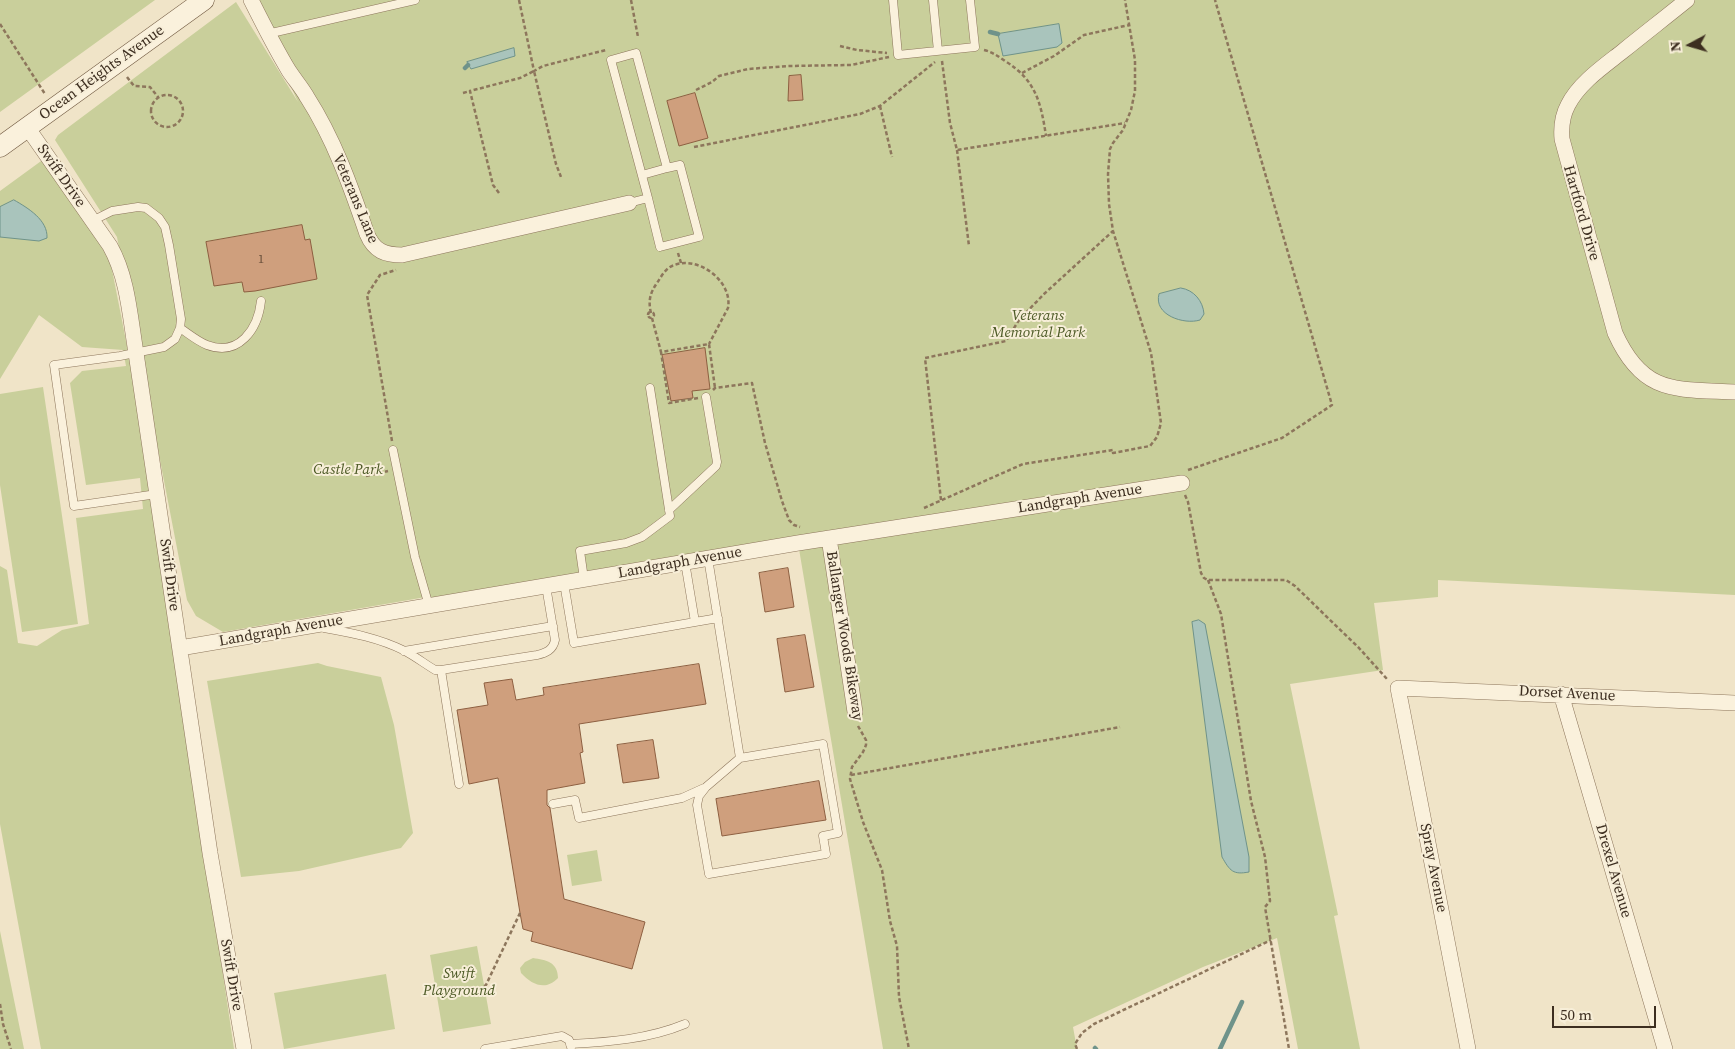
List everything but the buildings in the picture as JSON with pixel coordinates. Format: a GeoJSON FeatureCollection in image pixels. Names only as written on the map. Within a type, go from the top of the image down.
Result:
{"type":"FeatureCollection","features":[{"type":"Feature","properties":{"kind":"main road","name":"Ocean Heights Avenue"},"geometry":{"type":"LineString","coordinates":[[0,146],[204,0]]}},
{"type":"Feature","properties":{"kind":"street","name":"Veterans Lane"},"geometry":{"type":"LineString","coordinates":[[251,0],[267,34],[308,97],[343,170],[370,241],[378,251],[396,255],[409,254],[629,203]]}},
{"type":"Feature","properties":{"kind":"street","name":"Hartford Drive"},"geometry":{"type":"LineString","coordinates":[[1687,0],[1599,70],[1578,91],[1564,116],[1561,127],[1562,139],[1615,333],[1628,359],[1652,381],[1667,386],[1681,389],[1735,392]]}},
{"type":"Feature","properties":{"kind":"street","name":"Swift Drive"},"geometry":{"type":"LineString","coordinates":[[28,127],[115,255],[127,294],[210,853],[244,1049]]}},
{"type":"Feature","properties":{"kind":"street","name":"Landgraph Avenue"},"geometry":{"type":"LineString","coordinates":[[180,648],[829,538],[1180,483]]}},
{"type":"Feature","properties":{"kind":"street","name":"Ballanger Woods Bikeway"},"geometry":{"type":"LineString","coordinates":[[829,538],[855,712]]}},
{"type":"Feature","properties":{"kind":"street","name":"Dorset Avenue"},"geometry":{"type":"LineString","coordinates":[[1398,688],[1735,703]]}},
{"type":"Feature","properties":{"kind":"street","name":"Spray Avenue"},"geometry":{"type":"LineString","coordinates":[[1398,688],[1468,1049]]}},
{"type":"Feature","properties":{"kind":"street","name":"Drexel Avenue"},"geometry":{"type":"LineString","coordinates":[[1561,694],[1665,1049]]}},
{"type":"Feature","properties":{"kind":"lane"},"geometry":{"type":"LineString","coordinates":[[267,34],[415,0]]}},
{"type":"Feature","properties":{"kind":"lane"},"geometry":{"type":"LineString","coordinates":[[893,0],[898,55],[976,47],[970,0]]}},
{"type":"Feature","properties":{"kind":"lane"},"geometry":{"type":"LineString","coordinates":[[933,0],[938,51]]}},
{"type":"Feature","properties":{"kind":"lane"},"geometry":{"type":"LineString","coordinates":[[642,175],[680,165],[699,237],[660,247],[611,60],[636,53],[667,168]]}},
{"type":"Feature","properties":{"kind":"lane"},"geometry":{"type":"LineString","coordinates":[[629,203],[648,198]]}},
{"type":"Feature","properties":{"kind":"lane"},"geometry":{"type":"LineString","coordinates":[[92,221],[112,211],[138,207],[146,208],[159,218],[165,227],[169,245],[181,319],[180,328],[175,338],[167,345],[136,353],[54,365],[74,506],[157,494]]}},
{"type":"Feature","properties":{"kind":"lane"},"geometry":{"type":"LineString","coordinates":[[180,328],[198,341],[208,345],[219,347],[231,346],[245,338],[252,329],[260,314],[261,301]]}},
{"type":"Feature","properties":{"kind":"lane"},"geometry":{"type":"LineString","coordinates":[[584,580],[580,551],[626,543],[642,537],[670,516],[650,388]]}},
{"type":"Feature","properties":{"kind":"lane"},"geometry":{"type":"LineString","coordinates":[[669,510],[716,466],[717,462],[706,397]]}},
{"type":"Feature","properties":{"kind":"lane"},"geometry":{"type":"LineString","coordinates":[[393,450],[415,557],[429,606]]}},
{"type":"Feature","properties":{"kind":"lane"},"geometry":{"type":"LineString","coordinates":[[708,558],[740,758]]}},
{"type":"Feature","properties":{"kind":"lane"},"geometry":{"type":"LineString","coordinates":[[685,562],[695,622]]}},
{"type":"Feature","properties":{"kind":"lane"},"geometry":{"type":"LineString","coordinates":[[564,583],[574,643],[718,618]]}},
{"type":"Feature","properties":{"kind":"lane"},"geometry":{"type":"LineString","coordinates":[[312,626],[359,634],[404,651],[435,670],[545,653],[553,648],[555,636],[546,586]]}},
{"type":"Feature","properties":{"kind":"lane"},"geometry":{"type":"LineString","coordinates":[[404,651],[554,626]]}},
{"type":"Feature","properties":{"kind":"lane"},"geometry":{"type":"LineString","coordinates":[[441,670],[460,784]]}},
{"type":"Feature","properties":{"kind":"lane"},"geometry":{"type":"LineString","coordinates":[[823,744],[838,834],[823,836],[826,854],[709,874],[697,805],[699,796],[706,787],[740,758],[823,744]]}},
{"type":"Feature","properties":{"kind":"lane"},"geometry":{"type":"LineString","coordinates":[[553,804],[575,800],[578,818],[682,798],[706,787]]}},
{"type":"Feature","properties":{"kind":"lane"},"geometry":{"type":"LineString","coordinates":[[485,1049],[562,1036],[569,1040],[571,1047],[668,1031],[685,1024]]}},
{"type":"Feature","properties":{"kind":"path"},"geometry":{"type":"LineString","coordinates":[[519,0],[556,164],[561,177]]}},
{"type":"Feature","properties":{"kind":"path"},"geometry":{"type":"LineString","coordinates":[[631,0],[638,37]]}},
{"type":"Feature","properties":{"kind":"path"},"geometry":{"type":"LineString","coordinates":[[918,509],[1028,463],[1113,450],[1113,453],[1147,448],[1154,441],[1161,423],[1151,353],[1113,231],[1108,187],[1110,149],[1122,133],[1131,110],[1135,91],[1135,60],[1125,0]]}},
{"type":"Feature","properties":{"kind":"path"},"geometry":{"type":"LineString","coordinates":[[1215,0],[1332,405],[1282,438],[1186,470],[1180,483],[1188,502],[1201,573],[1208,580],[1286,580],[1295,586],[1360,648],[1385,677],[1398,688]]}},
{"type":"Feature","properties":{"kind":"path"},"geometry":{"type":"LineString","coordinates":[[0,24],[45,94]]}},
{"type":"Feature","properties":{"kind":"path"},"geometry":{"type":"LineString","coordinates":[[1022,73],[1054,56],[1084,35],[1129,25]]}},
{"type":"Feature","properties":{"kind":"path"},"geometry":{"type":"LineString","coordinates":[[840,46],[898,55]]}},
{"type":"Feature","properties":{"kind":"path"},"geometry":{"type":"LineString","coordinates":[[976,47],[991,52],[1022,73],[1039,99],[1046,136]]}},
{"type":"Feature","properties":{"kind":"path"},"geometry":{"type":"LineString","coordinates":[[463,93],[520,78],[543,66],[608,49]]}},
{"type":"Feature","properties":{"kind":"path"},"geometry":{"type":"LineString","coordinates":[[694,147],[860,114],[880,106],[935,62],[938,51]]}},
{"type":"Feature","properties":{"kind":"path"},"geometry":{"type":"LineString","coordinates":[[938,51],[942,61],[950,123],[957,150],[969,246]]}},
{"type":"Feature","properties":{"kind":"path"},"geometry":{"type":"LineString","coordinates":[[696,90],[719,76],[748,69],[851,65],[898,55]]}},
{"type":"Feature","properties":{"kind":"path"},"geometry":{"type":"LineString","coordinates":[[127,77],[134,86],[150,87],[158,97]]}},
{"type":"Feature","properties":{"kind":"path"},"geometry":{"type":"LineString","coordinates":[[470,91],[493,185],[499,193]]}},
{"type":"Feature","properties":{"kind":"path"},"geometry":{"type":"LineString","coordinates":[[174,96],[181,103],[183,114],[177,124],[161,126],[153,119],[152,104],[158,97],[174,96]]}},
{"type":"Feature","properties":{"kind":"path"},"geometry":{"type":"LineString","coordinates":[[880,106],[892,156]]}},
{"type":"Feature","properties":{"kind":"path"},"geometry":{"type":"LineString","coordinates":[[957,150],[1125,123]]}},
{"type":"Feature","properties":{"kind":"path"},"geometry":{"type":"LineString","coordinates":[[941,500],[925,358],[1006,341],[1019,320],[1113,231]]}},
{"type":"Feature","properties":{"kind":"path"},"geometry":{"type":"LineString","coordinates":[[678,252],[680,263]]}},
{"type":"Feature","properties":{"kind":"path"},"geometry":{"type":"LineString","coordinates":[[715,388],[709,344],[728,308],[728,292],[723,283],[714,274],[693,265],[680,263],[667,269],[654,287],[648,302],[651,312],[649,316],[652,318],[660,352],[669,403],[706,397],[715,388],[752,383],[764,443],[782,501],[789,520],[794,525],[803,528]]}},
{"type":"Feature","properties":{"kind":"path"},"geometry":{"type":"LineString","coordinates":[[393,450],[367,295],[380,275],[402,268]]}},
{"type":"Feature","properties":{"kind":"path"},"geometry":{"type":"LineString","coordinates":[[660,352],[709,344]]}},
{"type":"Feature","properties":{"kind":"path"},"geometry":{"type":"LineString","coordinates":[[366,476],[388,471]]}},
{"type":"Feature","properties":{"kind":"path"},"geometry":{"type":"LineString","coordinates":[[1208,580],[1220,614],[1251,801],[1264,857],[1270,901],[1265,907],[1289,1049]]}},
{"type":"Feature","properties":{"kind":"path","name":"Ballanger Woods Bikeway"},"geometry":{"type":"LineString","coordinates":[[850,775],[854,764],[866,745],[866,740],[859,728],[855,712]]}},
{"type":"Feature","properties":{"kind":"path"},"geometry":{"type":"LineString","coordinates":[[909,1049],[899,997],[897,946],[890,921],[882,870],[861,816],[850,775],[1120,727]]}},
{"type":"Feature","properties":{"kind":"path"},"geometry":{"type":"LineString","coordinates":[[484,986],[520,913]]}},
{"type":"Feature","properties":{"kind":"path"},"geometry":{"type":"LineString","coordinates":[[1077,1049],[1075,1044],[1082,1033],[1094,1024],[1270,940]]}},
{"type":"Feature","properties":{"kind":"path"},"geometry":{"type":"LineString","coordinates":[[0,1004],[3,1024],[11,1049]]}},
{"type":"Feature","properties":{"kind":"green space"},"geometry":{"type":"Polygon","coordinates":[[[0,0],[155,0],[0,112],[0,0]]]}},
{"type":"Feature","properties":{"kind":"green space","name":"Veterans Memorial Park"},"geometry":{"type":"Polygon","coordinates":[[[251,0],[1735,0],[1735,595],[1438,580],[1438,597],[1374,603],[1383,670],[1290,684],[1338,915],[1334,916],[1360,1049],[1298,1049],[1277,938],[1203,967],[1073,1027],[1077,1049],[883,1049],[798,543],[429,606],[426,597],[223,632],[196,616],[187,600],[117,237],[55,140],[58,135],[236,2],[298,102],[251,0]]]}},
{"type":"Feature","properties":{"kind":"green space"},"geometry":{"type":"Polygon","coordinates":[[[48,156],[104,229],[140,412],[234,1049],[41,1049],[0,824],[0,566],[7,570],[18,643],[37,646],[62,630],[89,624],[76,518],[143,509],[140,478],[86,485],[70,383],[82,371],[126,366],[123,350],[82,347],[39,315],[0,379],[0,191],[48,156]]]}},
{"type":"Feature","properties":{"kind":"green space"},"geometry":{"type":"Polygon","coordinates":[[[43,387],[78,624],[22,632],[0,485],[0,394],[43,387]]]}},
{"type":"Feature","properties":{"kind":"green space"},"geometry":{"type":"Polygon","coordinates":[[[318,663],[381,677],[394,725],[413,833],[401,848],[299,871],[241,877],[207,681],[318,663]]]}},
{"type":"Feature","properties":{"kind":"green space"},"geometry":{"type":"Polygon","coordinates":[[[597,850],[602,881],[572,886],[567,855],[597,850]]]}},
{"type":"Feature","properties":{"kind":"green space"},"geometry":{"type":"Polygon","coordinates":[[[0,931],[24,1049],[0,1049],[0,931]]]}},
{"type":"Feature","properties":{"kind":"green space","name":"Swift Playground"},"geometry":{"type":"Polygon","coordinates":[[[477,946],[491,1024],[443,1032],[430,955],[477,946]]]}},
{"type":"Feature","properties":{"kind":"green space"},"geometry":{"type":"Polygon","coordinates":[[[533,958],[547,961],[554,965],[558,978],[549,984],[539,985],[525,977],[521,973],[520,968],[525,962],[533,958]]]}},
{"type":"Feature","properties":{"kind":"green space"},"geometry":{"type":"Polygon","coordinates":[[[386,974],[395,1029],[284,1049],[274,993],[386,974]]]}},
{"type":"Feature","properties":{"kind":"water"},"geometry":{"type":"Polygon","coordinates":[[[1059,24],[1062,43],[1057,47],[1003,56],[998,34],[1059,24]]]}},
{"type":"Feature","properties":{"kind":"water"},"geometry":{"type":"Polygon","coordinates":[[[514,48],[515,56],[471,69],[467,62],[514,48]]]}},
{"type":"Feature","properties":{"kind":"water"},"geometry":{"type":"Polygon","coordinates":[[[14,200],[41,220],[47,238],[39,241],[0,237],[0,207],[14,200]]]}},
{"type":"Feature","properties":{"kind":"water"},"geometry":{"type":"Polygon","coordinates":[[[1181,288],[1190,291],[1200,301],[1204,314],[1200,320],[1178,320],[1165,313],[1161,308],[1158,301],[1159,294],[1181,288]]]}},
{"type":"Feature","properties":{"kind":"water"},"geometry":{"type":"Polygon","coordinates":[[[1199,620],[1205,624],[1249,857],[1249,872],[1239,873],[1232,871],[1222,857],[1192,622],[1199,620]]]}},
{"type":"Feature","properties":{"kind":"waterway"},"geometry":{"type":"LineString","coordinates":[[990,32],[998,34]]}},
{"type":"Feature","properties":{"kind":"waterway"},"geometry":{"type":"LineString","coordinates":[[465,68],[468,65]]}},
{"type":"Feature","properties":{"kind":"waterway"},"geometry":{"type":"LineString","coordinates":[[1220,1049],[1242,1002]]}},
{"type":"Feature","properties":{"kind":"park label","name":"Castle Park"},"geometry":{"type":"Point","coordinates":[348,470]}}]}
